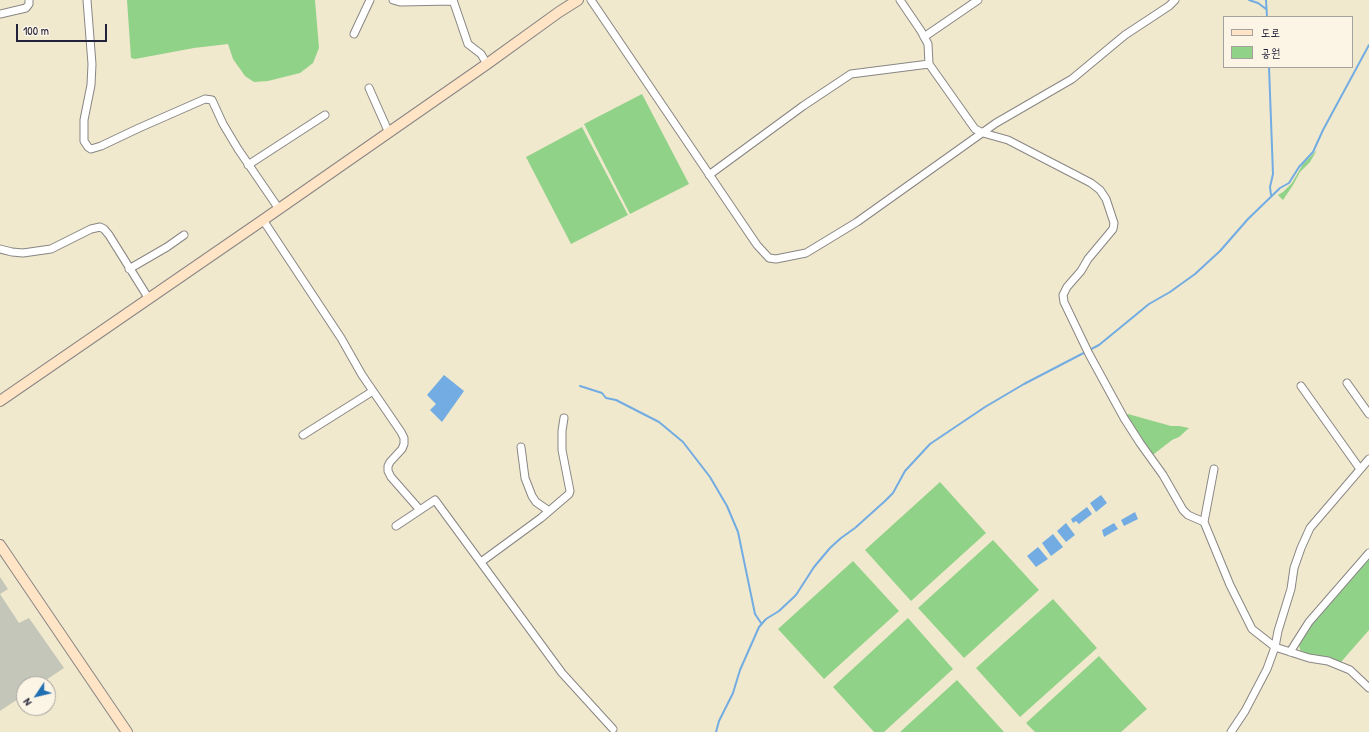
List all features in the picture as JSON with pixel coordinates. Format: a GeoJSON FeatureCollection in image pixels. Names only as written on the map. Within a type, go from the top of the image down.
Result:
{"type":"FeatureCollection","features":[{"type":"Feature","properties":{"kind":"street"},"geometry":{"type":"LineString","coordinates":[[0,14],[26,8],[29,4],[29,0]]}},
{"type":"Feature","properties":{"kind":"street"},"geometry":{"type":"LineString","coordinates":[[87,0],[92,64],[91,85],[84,120],[84,141],[88,147],[91,149],[101,146],[205,99],[212,100],[223,124],[248,164],[280,209]]}},
{"type":"Feature","properties":{"kind":"street"},"geometry":{"type":"LineString","coordinates":[[354,34],[370,0]]}},
{"type":"Feature","properties":{"kind":"street"},"geometry":{"type":"LineString","coordinates":[[393,0],[400,2],[453,1],[468,44],[480,54],[487,64]]}},
{"type":"Feature","properties":{"kind":"street"},"geometry":{"type":"LineString","coordinates":[[0,401],[280,209],[578,0]]}},
{"type":"Feature","properties":{"kind":"street"},"geometry":{"type":"LineString","coordinates":[[591,0],[764,254],[769,258],[776,259],[806,253],[857,222],[996,123],[1072,79],[1125,35],[1169,6],[1175,0]]}},
{"type":"Feature","properties":{"kind":"street"},"geometry":{"type":"LineString","coordinates":[[924,37],[978,0]]}},
{"type":"Feature","properties":{"kind":"street"},"geometry":{"type":"LineString","coordinates":[[903,1],[928,44],[929,64],[975,129],[983,133],[1008,140],[1091,183],[1100,190],[1106,199],[1114,223],[1114,229],[1088,259],[1081,271],[1067,287],[1063,294],[1064,302],[1087,350],[1124,418],[1163,475],[1184,510],[1188,515],[1204,522]]}},
{"type":"Feature","properties":{"kind":"street"},"geometry":{"type":"LineString","coordinates":[[709,175],[803,106],[851,74],[929,64]]}},
{"type":"Feature","properties":{"kind":"street"},"geometry":{"type":"LineString","coordinates":[[369,88],[389,133]]}},
{"type":"Feature","properties":{"kind":"street"},"geometry":{"type":"LineString","coordinates":[[248,164],[325,115]]}},
{"type":"Feature","properties":{"kind":"street"},"geometry":{"type":"LineString","coordinates":[[263,220],[342,338],[362,375],[402,432],[404,438],[402,449],[390,462],[388,471],[391,477],[420,510]]}},
{"type":"Feature","properties":{"kind":"street"},"geometry":{"type":"LineString","coordinates":[[0,249],[23,253],[51,249],[100,226],[104,228],[109,235],[149,299]]}},
{"type":"Feature","properties":{"kind":"street"},"geometry":{"type":"LineString","coordinates":[[129,269],[167,247],[184,235]]}},
{"type":"Feature","properties":{"kind":"street"},"geometry":{"type":"LineString","coordinates":[[1347,383],[1369,414]]}},
{"type":"Feature","properties":{"kind":"street"},"geometry":{"type":"LineString","coordinates":[[1301,386],[1360,469]]}},
{"type":"Feature","properties":{"kind":"street"},"geometry":{"type":"LineString","coordinates":[[303,435],[373,391]]}},
{"type":"Feature","properties":{"kind":"street"},"geometry":{"type":"LineString","coordinates":[[481,562],[568,497],[570,491],[562,450],[564,418]]}},
{"type":"Feature","properties":{"kind":"street"},"geometry":{"type":"LineString","coordinates":[[521,447],[525,478],[532,496],[536,502],[549,511]]}},
{"type":"Feature","properties":{"kind":"street"},"geometry":{"type":"LineString","coordinates":[[1231,732],[1245,711],[1267,669],[1275,647],[1278,631],[1291,589],[1294,568],[1310,528],[1369,459]]}},
{"type":"Feature","properties":{"kind":"street"},"geometry":{"type":"LineString","coordinates":[[1214,469],[1204,522],[1230,585],[1247,621],[1255,632],[1275,647],[1328,661],[1350,670],[1369,688]]}},
{"type":"Feature","properties":{"kind":"street"},"geometry":{"type":"LineString","coordinates":[[396,526],[435,500],[562,673],[613,729]]}},
{"type":"Feature","properties":{"kind":"street"},"geometry":{"type":"LineString","coordinates":[[0,545],[127,732]]}},
{"type":"Feature","properties":{"kind":"street"},"geometry":{"type":"LineString","coordinates":[[1290,652],[1309,622],[1369,553]]}},
{"type":"Feature","properties":{"kind":"shaded area"},"geometry":{"type":"Polygon","coordinates":[[[0,577],[8,589],[0,594],[0,577]]]}},
{"type":"Feature","properties":{"kind":"shaded area"},"geometry":{"type":"Polygon","coordinates":[[[0,594],[19,623],[29,618],[64,668],[52,676],[16,676],[16,700],[0,711],[0,594]]]}},
{"type":"Feature","properties":{"kind":"green space"},"geometry":{"type":"Polygon","coordinates":[[[127,0],[315,0],[319,48],[313,63],[300,73],[268,81],[254,82],[245,76],[233,59],[228,44],[194,48],[135,59],[131,58],[127,0]]]}},
{"type":"Feature","properties":{"kind":"green space"},"geometry":{"type":"Polygon","coordinates":[[[642,94],[689,184],[630,214],[584,124],[642,94]]]}},
{"type":"Feature","properties":{"kind":"green space"},"geometry":{"type":"Polygon","coordinates":[[[582,127],[628,215],[571,244],[526,157],[582,127]]]}},
{"type":"Feature","properties":{"kind":"green space"},"geometry":{"type":"Polygon","coordinates":[[[1317,150],[1310,162],[1300,172],[1283,200],[1278,195],[1292,183],[1303,164],[1317,150]]]}},
{"type":"Feature","properties":{"kind":"green space"},"geometry":{"type":"Polygon","coordinates":[[[1128,414],[1171,426],[1189,428],[1179,437],[1152,454],[1149,452],[1126,415],[1128,414]]]}},
{"type":"Feature","properties":{"kind":"green space"},"geometry":{"type":"Polygon","coordinates":[[[940,482],[986,533],[911,601],[865,550],[940,482]]]}},
{"type":"Feature","properties":{"kind":"green space"},"geometry":{"type":"Polygon","coordinates":[[[993,540],[1039,590],[964,658],[918,608],[993,540]]]}},
{"type":"Feature","properties":{"kind":"green space"},"geometry":{"type":"Polygon","coordinates":[[[1369,559],[1369,630],[1341,662],[1305,653],[1300,650],[1299,645],[1313,623],[1369,559]]]}},
{"type":"Feature","properties":{"kind":"green space"},"geometry":{"type":"Polygon","coordinates":[[[853,561],[899,611],[824,679],[778,629],[853,561]]]}},
{"type":"Feature","properties":{"kind":"green space"},"geometry":{"type":"Polygon","coordinates":[[[1053,599],[1097,648],[1020,717],[976,668],[1053,599]]]}},
{"type":"Feature","properties":{"kind":"green space"},"geometry":{"type":"Polygon","coordinates":[[[908,618],[953,669],[884,732],[874,732],[833,687],[908,618]]]}},
{"type":"Feature","properties":{"kind":"green space"},"geometry":{"type":"Polygon","coordinates":[[[1099,656],[1147,709],[1121,732],[1035,732],[1026,723],[1099,656]]]}},
{"type":"Feature","properties":{"kind":"green space"},"geometry":{"type":"Polygon","coordinates":[[[957,680],[1004,732],[900,732],[957,680]]]}},
{"type":"Feature","properties":{"kind":"water"},"geometry":{"type":"Polygon","coordinates":[[[444,375],[464,391],[442,422],[430,410],[436,404],[427,395],[444,375]]]}},
{"type":"Feature","properties":{"kind":"water"},"geometry":{"type":"Polygon","coordinates":[[[1101,495],[1107,503],[1096,512],[1090,503],[1101,495]]]}},
{"type":"Feature","properties":{"kind":"water"},"geometry":{"type":"Polygon","coordinates":[[[1087,507],[1092,514],[1079,524],[1076,521],[1073,523],[1071,519],[1087,507]]]}},
{"type":"Feature","properties":{"kind":"water"},"geometry":{"type":"Polygon","coordinates":[[[1135,512],[1138,519],[1124,526],[1121,520],[1135,512]]]}},
{"type":"Feature","properties":{"kind":"water"},"geometry":{"type":"Polygon","coordinates":[[[1066,523],[1075,535],[1066,542],[1057,531],[1066,523]]]}},
{"type":"Feature","properties":{"kind":"water"},"geometry":{"type":"Polygon","coordinates":[[[1114,523],[1118,529],[1104,537],[1102,530],[1114,523]]]}},
{"type":"Feature","properties":{"kind":"water"},"geometry":{"type":"Polygon","coordinates":[[[1053,534],[1063,547],[1051,556],[1042,543],[1053,534]]]}},
{"type":"Feature","properties":{"kind":"water"},"geometry":{"type":"Polygon","coordinates":[[[1038,547],[1048,559],[1036,567],[1027,556],[1038,547]]]}},
{"type":"Feature","properties":{"kind":"waterway"},"geometry":{"type":"LineString","coordinates":[[1249,0],[1258,3],[1266,9]]}},
{"type":"Feature","properties":{"kind":"waterway"},"geometry":{"type":"LineString","coordinates":[[1266,0],[1267,16]]}},
{"type":"Feature","properties":{"kind":"waterway"},"geometry":{"type":"LineString","coordinates":[[716,732],[719,721],[733,693],[740,670],[759,627],[766,619],[779,611],[796,595],[814,567],[830,548],[855,528],[893,493],[905,471],[930,444],[985,407],[1024,384],[1099,345],[1149,304],[1170,292],[1195,274],[1220,251],[1248,219],[1280,188],[1289,183],[1299,167],[1313,152],[1323,130],[1369,45]]}},
{"type":"Feature","properties":{"kind":"waterway"},"geometry":{"type":"LineString","coordinates":[[1269,68],[1273,174],[1270,187],[1271,195]]}},
{"type":"Feature","properties":{"kind":"waterway"},"geometry":{"type":"LineString","coordinates":[[580,386],[602,393],[606,398],[616,400],[659,422],[683,442],[710,477],[727,506],[738,532],[755,614],[761,623]]}}]}
